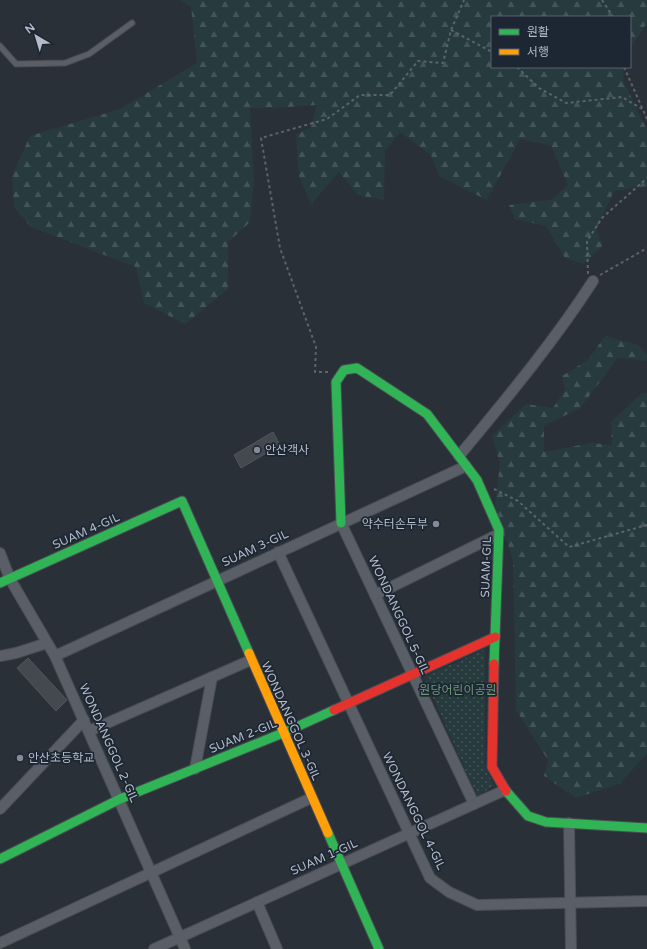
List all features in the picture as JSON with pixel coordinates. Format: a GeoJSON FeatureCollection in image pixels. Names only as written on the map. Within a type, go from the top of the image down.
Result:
{"type":"FeatureCollection","features":[{"type":"Feature","properties":{"kind":"street"},"geometry":{"type":"LineString","coordinates":[[459,456],[533,366],[569,318],[590,285]]}},
{"type":"Feature","properties":{"kind":"street","name":"SUAM-GIL"},"geometry":{"type":"LineString","coordinates":[[340,372],[347,367],[357,368],[427,414],[477,480],[500,530],[495,637],[492,767],[505,790],[528,816],[546,822],[647,828]]}},
{"type":"Feature","properties":{"kind":"street"},"geometry":{"type":"LineString","coordinates":[[340,372],[336,382],[341,523]]}},
{"type":"Feature","properties":{"kind":"street","name":"SUAM 3-GIL"},"geometry":{"type":"LineString","coordinates":[[55,656],[216,580],[466,466]]}},
{"type":"Feature","properties":{"kind":"street","name":"SUAM 4-GIL"},"geometry":{"type":"LineString","coordinates":[[0,583],[182,501]]}},
{"type":"Feature","properties":{"kind":"street","name":"WONDANGGOL 3-GIL"},"geometry":{"type":"LineString","coordinates":[[182,501],[340,864],[379,949]]}},
{"type":"Feature","properties":{"kind":"street","name":"WONDANGGOL 5-GIL"},"geometry":{"type":"LineString","coordinates":[[341,523],[474,804]]}},
{"type":"Feature","properties":{"kind":"street"},"geometry":{"type":"LineString","coordinates":[[375,595],[499,534]]}},
{"type":"Feature","properties":{"kind":"street","name":"WONDANGGOL 4-GIL"},"geometry":{"type":"LineString","coordinates":[[278,552],[430,878],[449,892],[477,905],[647,901]]}},
{"type":"Feature","properties":{"kind":"street","name":"WONDANGGOL 2-GIL"},"geometry":{"type":"LineString","coordinates":[[0,553],[10,579],[55,656],[120,799],[185,949]]}},
{"type":"Feature","properties":{"kind":"street","name":"SUAM 2-GIL"},"geometry":{"type":"LineString","coordinates":[[0,859],[120,799],[283,733],[495,637]]}},
{"type":"Feature","properties":{"kind":"street"},"geometry":{"type":"LineString","coordinates":[[0,656],[16,653],[47,643]]}},
{"type":"Feature","properties":{"kind":"street"},"geometry":{"type":"LineString","coordinates":[[89,731],[251,660]]}},
{"type":"Feature","properties":{"kind":"street"},"geometry":{"type":"LineString","coordinates":[[194,769],[212,677]]}},
{"type":"Feature","properties":{"kind":"street"},"geometry":{"type":"LineString","coordinates":[[0,809],[84,720]]}},
{"type":"Feature","properties":{"kind":"street","name":"SUAM 1-GIL"},"geometry":{"type":"LineString","coordinates":[[154,949],[505,790]]}},
{"type":"Feature","properties":{"kind":"street"},"geometry":{"type":"LineString","coordinates":[[0,943],[311,798]]}},
{"type":"Feature","properties":{"kind":"street"},"geometry":{"type":"LineString","coordinates":[[569,823],[572,949]]}},
{"type":"Feature","properties":{"kind":"street"},"geometry":{"type":"LineString","coordinates":[[257,902],[277,949]]}},
{"type":"Feature","properties":{"kind":"lane"},"geometry":{"type":"LineString","coordinates":[[0,46],[16,64],[65,62],[89,54],[132,23]]}},
{"type":"Feature","properties":{"kind":"path"},"geometry":{"type":"LineString","coordinates":[[340,372],[315,372],[316,347],[280,248],[261,138],[327,119],[360,95],[390,95],[418,61],[443,63],[451,30],[465,3],[464,0]]}},
{"type":"Feature","properties":{"kind":"path"},"geometry":{"type":"LineString","coordinates":[[602,0],[612,16]]}},
{"type":"Feature","properties":{"kind":"path"},"geometry":{"type":"LineString","coordinates":[[451,30],[491,51]]}},
{"type":"Feature","properties":{"kind":"path"},"geometry":{"type":"LineString","coordinates":[[518,68],[539,88],[566,103],[622,97],[642,108]]}},
{"type":"Feature","properties":{"kind":"path"},"geometry":{"type":"LineString","coordinates":[[624,68],[647,119]]}},
{"type":"Feature","properties":{"kind":"path"},"geometry":{"type":"LineString","coordinates":[[590,285],[586,241],[602,218],[647,178]]}},
{"type":"Feature","properties":{"kind":"path"},"geometry":{"type":"LineString","coordinates":[[590,285],[601,274],[647,248]]}},
{"type":"Feature","properties":{"kind":"path"},"geometry":{"type":"LineString","coordinates":[[477,480],[518,501],[569,547],[647,525]]}},
{"type":"Feature","properties":{"kind":"green space"},"geometry":{"type":"Polygon","coordinates":[[[180,0],[647,0],[647,23],[631,47],[631,16],[491,16],[491,68],[624,68],[623,80],[647,130],[647,186],[614,191],[596,229],[603,245],[584,264],[565,258],[546,226],[515,219],[509,205],[551,200],[568,185],[551,146],[520,139],[487,200],[439,176],[431,155],[400,132],[385,151],[384,200],[358,195],[339,172],[311,204],[299,176],[296,135],[311,127],[317,105],[250,108],[254,181],[250,222],[228,242],[228,289],[185,324],[144,303],[136,267],[31,227],[14,207],[12,176],[30,136],[120,109],[197,63],[191,7],[180,0]]]}},
{"type":"Feature","properties":{"kind":"green space"},"geometry":{"type":"Polygon","coordinates":[[[605,336],[638,345],[647,355],[647,361],[618,358],[580,408],[544,426],[544,452],[591,443],[612,445],[611,422],[642,393],[647,393],[647,754],[619,784],[576,798],[544,776],[548,760],[516,710],[513,560],[495,505],[500,464],[492,436],[526,404],[553,408],[565,390],[562,376],[588,360],[605,336]]]}},
{"type":"Feature","properties":{"kind":"green space","name":"원당어린이공원"},"geometry":{"type":"Polygon","coordinates":[[[485,649],[485,766],[494,786],[477,796],[424,677],[485,649]]]}},
{"type":"Feature","properties":{"kind":"building","name":"안산객사"},"geometry":{"type":"Polygon","coordinates":[[[273,432],[280,445],[241,468],[234,455],[273,432]]]}},
{"type":"Feature","properties":{"kind":"building"},"geometry":{"type":"Polygon","coordinates":[[[28,658],[67,700],[56,711],[17,668],[28,658]]]}},
{"type":"Feature","properties":{"kind":"traffic: fast"},"geometry":{"type":"LineString","coordinates":[[341,523],[336,382],[344,370],[357,368],[427,414],[477,480],[499,530],[494,664]]}},
{"type":"Feature","properties":{"kind":"traffic: fast"},"geometry":{"type":"LineString","coordinates":[[0,583],[182,501],[249,653]]}},
{"type":"Feature","properties":{"kind":"traffic: fast"},"geometry":{"type":"LineString","coordinates":[[0,859],[120,799],[283,733],[334,710]]}},
{"type":"Feature","properties":{"kind":"traffic: fast"},"geometry":{"type":"LineString","coordinates":[[506,791],[528,816],[546,822],[647,828]]}},
{"type":"Feature","properties":{"kind":"traffic: fast"},"geometry":{"type":"LineString","coordinates":[[328,833],[379,949]]}},
{"type":"Feature","properties":{"kind":"traffic: slow"},"geometry":{"type":"LineString","coordinates":[[249,653],[328,833]]}},
{"type":"Feature","properties":{"kind":"traffic: jam"},"geometry":{"type":"LineString","coordinates":[[334,710],[495,637]]}},
{"type":"Feature","properties":{"kind":"traffic: jam"},"geometry":{"type":"LineString","coordinates":[[494,664],[492,767],[506,791]]}},
{"type":"Feature","properties":{"kind":"place","name":"안산객사"},"geometry":{"type":"Point","coordinates":[257,450]}},
{"type":"Feature","properties":{"kind":"place","name":"약수터손두부"},"geometry":{"type":"Point","coordinates":[436,524]}},
{"type":"Feature","properties":{"kind":"place","name":"안산초등학교"},"geometry":{"type":"Point","coordinates":[20,758]}}]}
